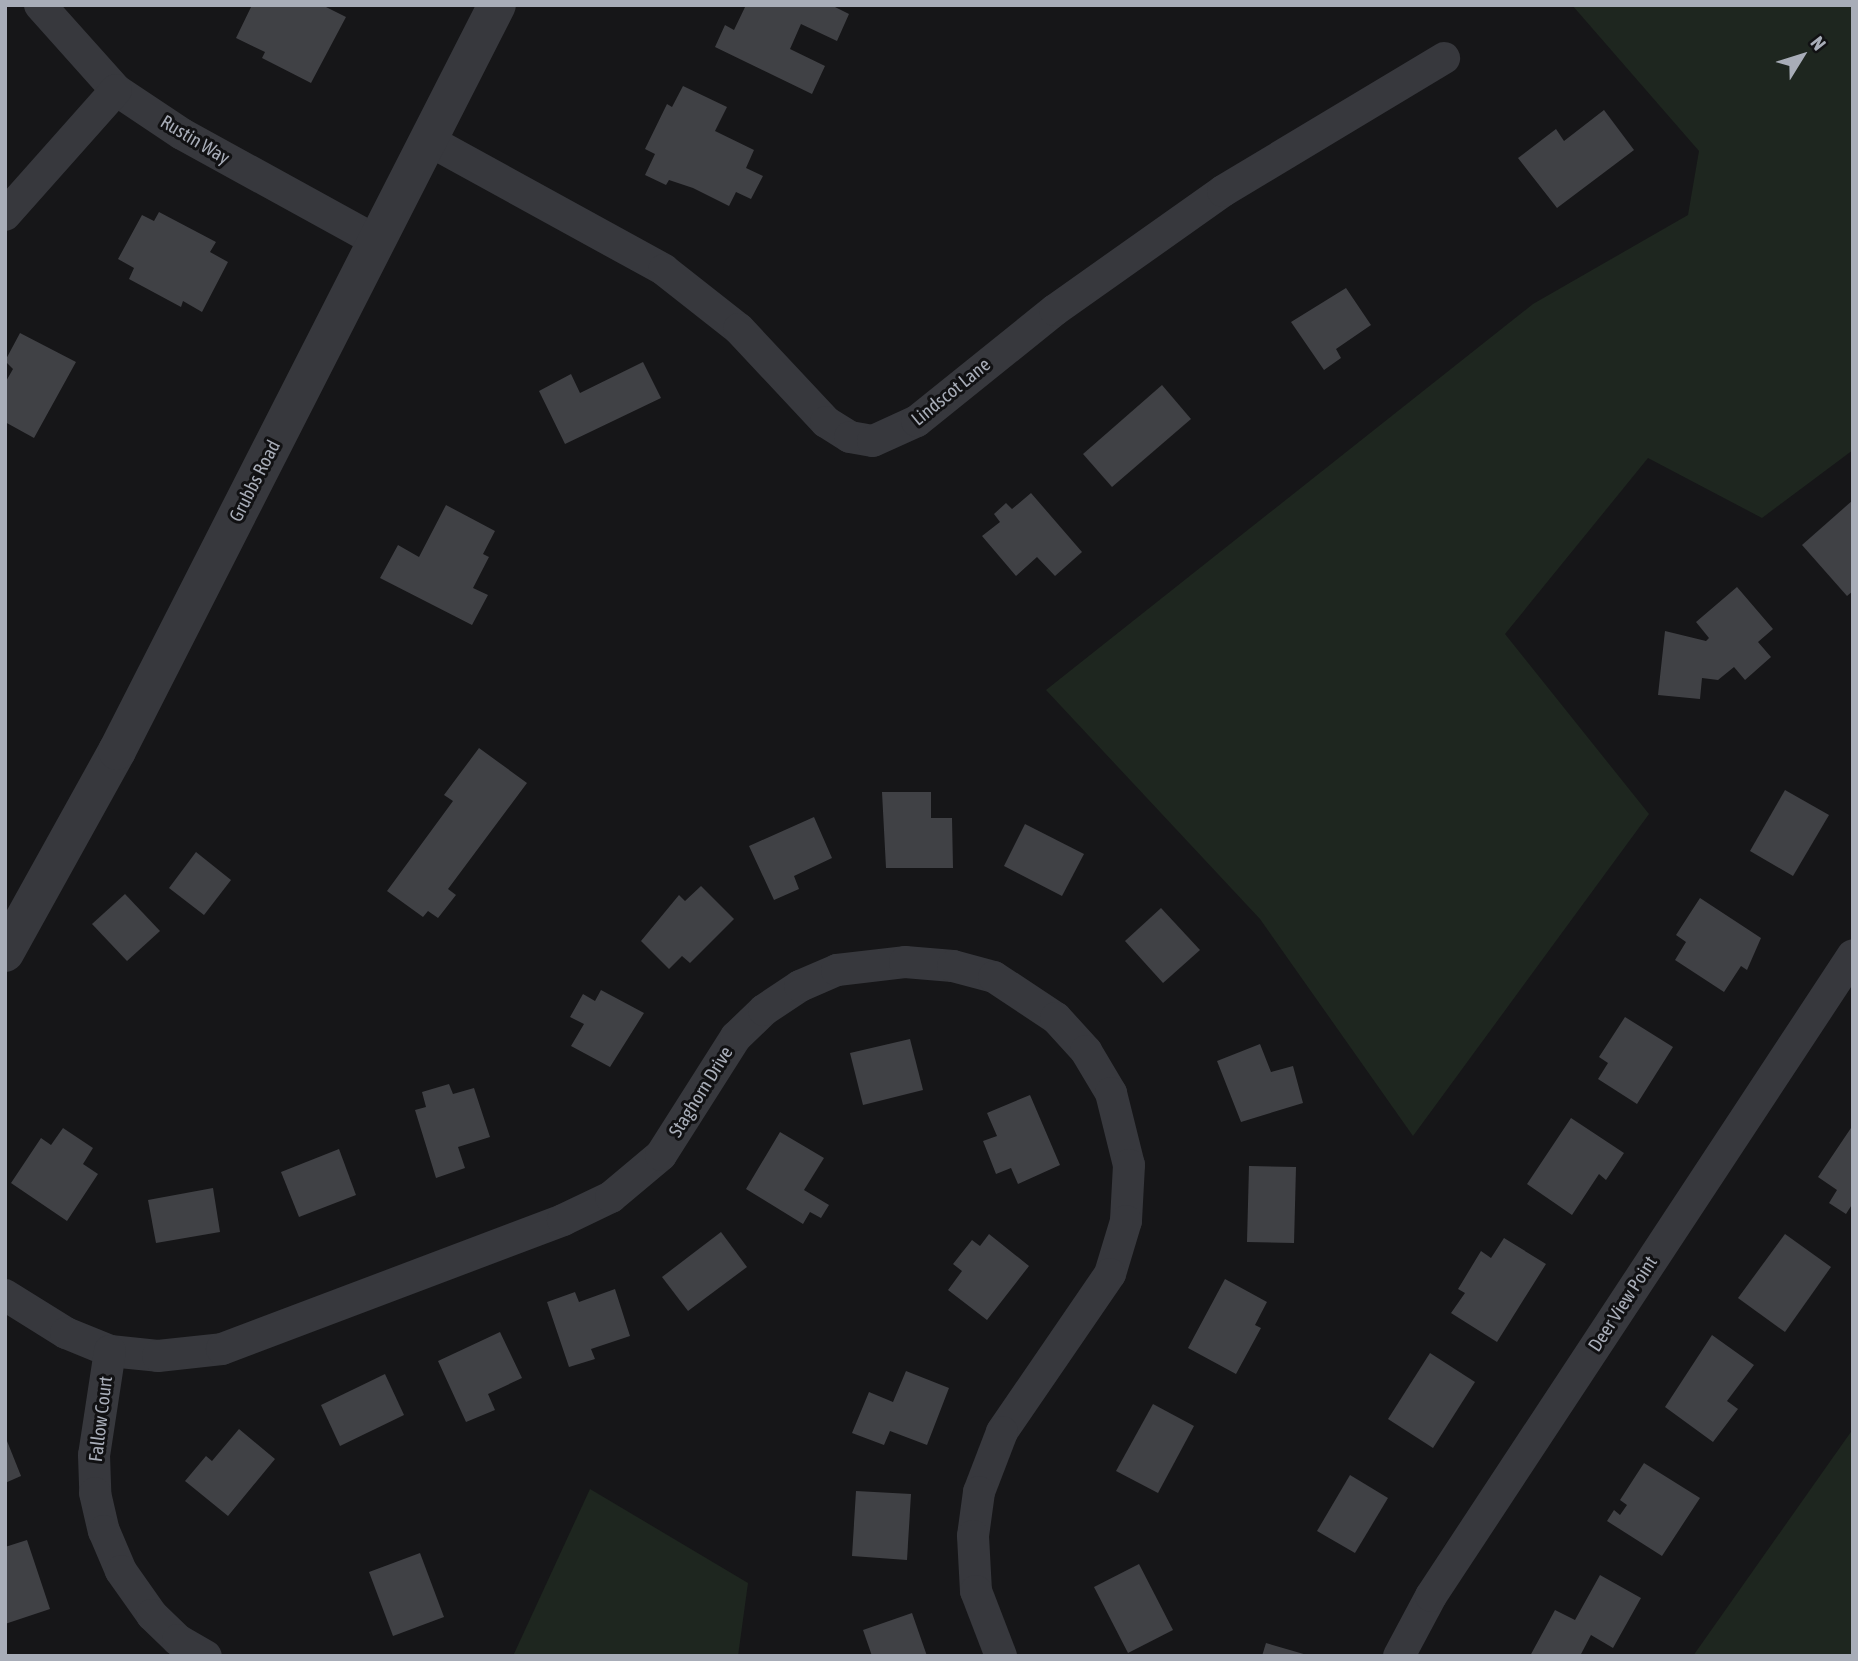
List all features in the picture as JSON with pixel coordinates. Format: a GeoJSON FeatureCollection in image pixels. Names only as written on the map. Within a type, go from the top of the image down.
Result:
{"type":"FeatureCollection","features":[{"type":"Feature","properties":{"kind":"street","name":"Rustin Way"},"geometry":{"type":"LineString","coordinates":[[40,5],[116,90],[182,134],[375,240]]}},
{"type":"Feature","properties":{"kind":"street","name":"Grubbs Road"},"geometry":{"type":"LineString","coordinates":[[5,953],[117,751],[497,5]]}},
{"type":"Feature","properties":{"kind":"street","name":"Lindscot Lane"},"geometry":{"type":"LineString","coordinates":[[428,140],[664,270],[739,328],[826,422],[850,438],[873,441],[917,421],[1046,317],[1223,191],[1444,58]]}},
{"type":"Feature","properties":{"kind":"street"},"geometry":{"type":"LineString","coordinates":[[5,215],[116,90]]}},
{"type":"Feature","properties":{"kind":"street","name":"Deer View Point"},"geometry":{"type":"LineString","coordinates":[[1399,1656],[1431,1596],[1853,955]]}},
{"type":"Feature","properties":{"kind":"street","name":"Staghorn Drive"},"geometry":{"type":"LineString","coordinates":[[5,1295],[66,1333],[110,1351],[158,1356],[222,1349],[590,1208],[630,1183],[661,1155],[713,1068],[751,1022],[782,997],[819,977],[837,970],[905,962],[985,974],[1036,1001],[1086,1051],[1111,1093],[1129,1165],[1126,1221],[1110,1274],[1002,1432],[979,1492],[973,1536],[975,1591],[1001,1656]]}},
{"type":"Feature","properties":{"kind":"street","name":"Fallow Court"},"geometry":{"type":"LineString","coordinates":[[110,1351],[94,1455],[95,1493],[104,1531],[121,1571],[152,1615],[178,1640],[206,1656]]}},
{"type":"Feature","properties":{"kind":"shaded area"},"geometry":{"type":"Polygon","coordinates":[[[1572,5],[1853,5],[1853,450],[1762,518],[1648,458],[1505,634],[1649,814],[1413,1136],[1260,919],[1046,690],[1533,304],[1688,215],[1699,151],[1572,5]]]}},
{"type":"Feature","properties":{"kind":"shaded area"},"geometry":{"type":"Polygon","coordinates":[[[1853,1429],[1853,1656],[1693,1656],[1853,1429]]]}},
{"type":"Feature","properties":{"kind":"shaded area"},"geometry":{"type":"Polygon","coordinates":[[[590,1489],[748,1583],[738,1656],[513,1656],[590,1489]]]}},
{"type":"Feature","properties":{"kind":"building"},"geometry":{"type":"Polygon","coordinates":[[[252,5],[322,5],[346,17],[311,83],[262,58],[265,52],[236,38],[252,5]]]}},
{"type":"Feature","properties":{"kind":"building"},"geometry":{"type":"Polygon","coordinates":[[[746,5],[831,5],[849,14],[837,41],[801,24],[790,49],[825,66],[812,94],[715,47],[725,25],[734,30],[746,5]]]}},
{"type":"Feature","properties":{"kind":"building"},"geometry":{"type":"Polygon","coordinates":[[[683,86],[727,107],[715,131],[754,150],[746,168],[763,176],[751,199],[736,192],[729,206],[693,188],[669,180],[666,185],[645,175],[655,154],[645,149],[667,104],[672,107],[683,86]]]}},
{"type":"Feature","properties":{"kind":"building"},"geometry":{"type":"Polygon","coordinates":[[[1604,110],[1634,150],[1557,208],[1518,158],[1556,129],[1564,141],[1604,110]]]}},
{"type":"Feature","properties":{"kind":"building"},"geometry":{"type":"Polygon","coordinates":[[[159,212],[216,242],[210,252],[228,262],[202,312],[183,301],[181,307],[129,279],[134,268],[118,259],[142,215],[154,221],[159,212]]]}},
{"type":"Feature","properties":{"kind":"building"},"geometry":{"type":"Polygon","coordinates":[[[1346,288],[1371,325],[1336,349],[1341,358],[1324,370],[1291,322],[1346,288]]]}},
{"type":"Feature","properties":{"kind":"building"},"geometry":{"type":"Polygon","coordinates":[[[20,333],[76,362],[34,438],[5,422],[5,383],[13,369],[5,361],[20,333]]]}},
{"type":"Feature","properties":{"kind":"building"},"geometry":{"type":"Polygon","coordinates":[[[643,362],[661,398],[565,444],[539,391],[571,374],[580,393],[643,362]]]}},
{"type":"Feature","properties":{"kind":"building"},"geometry":{"type":"Polygon","coordinates":[[[1162,385],[1191,419],[1112,487],[1083,454],[1162,385]]]}},
{"type":"Feature","properties":{"kind":"building"},"geometry":{"type":"Polygon","coordinates":[[[1031,493],[1082,552],[1055,576],[1037,557],[1016,576],[982,536],[1000,522],[994,514],[1006,503],[1012,509],[1031,493]]]}},
{"type":"Feature","properties":{"kind":"building"},"geometry":{"type":"Polygon","coordinates":[[[1853,500],[1853,591],[1847,596],[1802,545],[1853,500]]]}},
{"type":"Feature","properties":{"kind":"building"},"geometry":{"type":"Polygon","coordinates":[[[446,505],[495,531],[483,554],[489,557],[473,588],[488,595],[472,625],[380,578],[398,545],[419,557],[446,505]]]}},
{"type":"Feature","properties":{"kind":"building"},"geometry":{"type":"Polygon","coordinates":[[[1737,587],[1773,629],[1758,642],[1771,657],[1745,680],[1734,667],[1718,680],[1702,678],[1700,699],[1658,695],[1665,631],[1706,641],[1709,638],[1696,622],[1737,587]]]}},
{"type":"Feature","properties":{"kind":"building"},"geometry":{"type":"Polygon","coordinates":[[[479,748],[527,783],[448,889],[456,895],[438,918],[428,911],[423,917],[387,891],[453,801],[444,795],[479,748]]]}},
{"type":"Feature","properties":{"kind":"building"},"geometry":{"type":"Polygon","coordinates":[[[1785,790],[1829,815],[1793,876],[1750,851],[1785,790]]]}},
{"type":"Feature","properties":{"kind":"building"},"geometry":{"type":"Polygon","coordinates":[[[882,792],[931,792],[931,818],[952,818],[953,868],[886,868],[882,792]]]}},
{"type":"Feature","properties":{"kind":"building"},"geometry":{"type":"Polygon","coordinates":[[[814,817],[832,858],[794,876],[799,889],[774,900],[749,846],[814,817]]]}},
{"type":"Feature","properties":{"kind":"building"},"geometry":{"type":"Polygon","coordinates":[[[1025,824],[1084,854],[1062,896],[1004,866],[1025,824]]]}},
{"type":"Feature","properties":{"kind":"building"},"geometry":{"type":"Polygon","coordinates":[[[196,852],[231,880],[204,915],[169,888],[196,852]]]}},
{"type":"Feature","properties":{"kind":"building"},"geometry":{"type":"Polygon","coordinates":[[[701,886],[734,919],[690,963],[682,956],[669,969],[641,941],[679,895],[685,901],[701,886]]]}},
{"type":"Feature","properties":{"kind":"building"},"geometry":{"type":"Polygon","coordinates":[[[125,894],[160,931],[127,961],[92,924],[125,894]]]}},
{"type":"Feature","properties":{"kind":"building"},"geometry":{"type":"Polygon","coordinates":[[[1700,898],[1761,938],[1747,970],[1741,966],[1724,992],[1675,960],[1686,942],[1676,935],[1700,898]]]}},
{"type":"Feature","properties":{"kind":"building"},"geometry":{"type":"Polygon","coordinates":[[[1161,908],[1200,950],[1163,983],[1125,941],[1161,908]]]}},
{"type":"Feature","properties":{"kind":"building"},"geometry":{"type":"Polygon","coordinates":[[[601,990],[644,1013],[610,1067],[571,1046],[584,1024],[570,1017],[583,994],[595,1001],[601,990]]]}},
{"type":"Feature","properties":{"kind":"building"},"geometry":{"type":"Polygon","coordinates":[[[1625,1017],[1673,1047],[1637,1104],[1598,1079],[1608,1063],[1599,1057],[1625,1017]]]}},
{"type":"Feature","properties":{"kind":"building"},"geometry":{"type":"Polygon","coordinates":[[[910,1039],[923,1090],[863,1105],[850,1053],[910,1039]]]}},
{"type":"Feature","properties":{"kind":"building"},"geometry":{"type":"Polygon","coordinates":[[[1260,1044],[1271,1072],[1293,1066],[1303,1103],[1241,1122],[1217,1061],[1260,1044]]]}},
{"type":"Feature","properties":{"kind":"building"},"geometry":{"type":"Polygon","coordinates":[[[449,1084],[453,1094],[474,1088],[490,1137],[458,1147],[465,1168],[436,1178],[415,1110],[426,1107],[422,1092],[449,1084]]]}},
{"type":"Feature","properties":{"kind":"building"},"geometry":{"type":"Polygon","coordinates":[[[1030,1095],[1060,1165],[1018,1184],[1011,1168],[996,1174],[983,1141],[997,1136],[987,1113],[1030,1095]]]}},
{"type":"Feature","properties":{"kind":"building"},"geometry":{"type":"Polygon","coordinates":[[[1571,1118],[1624,1153],[1606,1180],[1599,1174],[1572,1215],[1527,1184],[1571,1118]]]}},
{"type":"Feature","properties":{"kind":"building"},"geometry":{"type":"Polygon","coordinates":[[[1853,1125],[1853,1203],[1846,1214],[1829,1203],[1837,1190],[1818,1177],[1853,1125]]]}},
{"type":"Feature","properties":{"kind":"building"},"geometry":{"type":"Polygon","coordinates":[[[63,1128],[93,1148],[83,1164],[98,1174],[67,1221],[11,1183],[41,1138],[51,1145],[63,1128]]]}},
{"type":"Feature","properties":{"kind":"building"},"geometry":{"type":"Polygon","coordinates":[[[780,1132],[824,1158],[804,1190],[829,1205],[821,1218],[810,1212],[803,1224],[746,1189],[780,1132]]]}},
{"type":"Feature","properties":{"kind":"building"},"geometry":{"type":"Polygon","coordinates":[[[339,1149],[356,1195],[299,1217],[281,1172],[339,1149]]]}},
{"type":"Feature","properties":{"kind":"building"},"geometry":{"type":"Polygon","coordinates":[[[1249,1166],[1296,1167],[1294,1243],[1247,1242],[1249,1166]]]}},
{"type":"Feature","properties":{"kind":"building"},"geometry":{"type":"Polygon","coordinates":[[[213,1188],[220,1232],[156,1243],[148,1200],[213,1188]]]}},
{"type":"Feature","properties":{"kind":"building"},"geometry":{"type":"Polygon","coordinates":[[[721,1232],[747,1267],[688,1311],[662,1277],[721,1232]]]}},
{"type":"Feature","properties":{"kind":"building"},"geometry":{"type":"Polygon","coordinates":[[[989,1234],[1029,1266],[987,1320],[948,1290],[962,1271],[953,1264],[972,1240],[980,1246],[989,1234]]]}},
{"type":"Feature","properties":{"kind":"building"},"geometry":{"type":"Polygon","coordinates":[[[1785,1234],[1831,1267],[1785,1332],[1738,1298],[1785,1234]]]}},
{"type":"Feature","properties":{"kind":"building"},"geometry":{"type":"Polygon","coordinates":[[[1504,1238],[1546,1264],[1497,1342],[1451,1313],[1465,1293],[1458,1289],[1481,1251],[1491,1258],[1504,1238]]]}},
{"type":"Feature","properties":{"kind":"building"},"geometry":{"type":"Polygon","coordinates":[[[1225,1279],[1267,1302],[1255,1325],[1261,1328],[1236,1374],[1188,1348],[1225,1279]]]}},
{"type":"Feature","properties":{"kind":"building"},"geometry":{"type":"Polygon","coordinates":[[[615,1289],[630,1336],[591,1349],[595,1359],[569,1367],[547,1302],[575,1292],[579,1302],[615,1289]]]}},
{"type":"Feature","properties":{"kind":"building"},"geometry":{"type":"Polygon","coordinates":[[[500,1332],[522,1378],[488,1394],[495,1410],[466,1422],[438,1361],[500,1332]]]}},
{"type":"Feature","properties":{"kind":"building"},"geometry":{"type":"Polygon","coordinates":[[[1712,1335],[1754,1365],[1727,1401],[1738,1409],[1713,1442],[1665,1407],[1712,1335]]]}},
{"type":"Feature","properties":{"kind":"building"},"geometry":{"type":"Polygon","coordinates":[[[1430,1353],[1475,1382],[1433,1448],[1388,1419],[1430,1353]]]}},
{"type":"Feature","properties":{"kind":"building"},"geometry":{"type":"Polygon","coordinates":[[[906,1371],[949,1388],[927,1445],[890,1431],[884,1445],[852,1433],[869,1392],[893,1402],[906,1371]]]}},
{"type":"Feature","properties":{"kind":"building"},"geometry":{"type":"Polygon","coordinates":[[[385,1374],[404,1415],[340,1446],[321,1405],[385,1374]]]}},
{"type":"Feature","properties":{"kind":"building"},"geometry":{"type":"Polygon","coordinates":[[[1153,1404],[1194,1426],[1158,1493],[1116,1471],[1153,1404]]]}},
{"type":"Feature","properties":{"kind":"building"},"geometry":{"type":"Polygon","coordinates":[[[239,1429],[275,1459],[228,1516],[185,1481],[206,1456],[212,1461],[239,1429]]]}},
{"type":"Feature","properties":{"kind":"building"},"geometry":{"type":"Polygon","coordinates":[[[5,1436],[21,1476],[5,1483],[5,1436]]]}},
{"type":"Feature","properties":{"kind":"building"},"geometry":{"type":"Polygon","coordinates":[[[1644,1463],[1700,1498],[1662,1556],[1607,1521],[1614,1510],[1620,1515],[1627,1505],[1620,1500],[1644,1463]]]}},
{"type":"Feature","properties":{"kind":"building"},"geometry":{"type":"Polygon","coordinates":[[[1350,1475],[1388,1498],[1355,1553],[1317,1531],[1350,1475]]]}},
{"type":"Feature","properties":{"kind":"building"},"geometry":{"type":"Polygon","coordinates":[[[856,1491],[911,1494],[907,1560],[852,1556],[856,1491]]]}},
{"type":"Feature","properties":{"kind":"building"},"geometry":{"type":"Polygon","coordinates":[[[27,1540],[50,1609],[5,1624],[5,1547],[27,1540]]]}},
{"type":"Feature","properties":{"kind":"building"},"geometry":{"type":"Polygon","coordinates":[[[420,1553],[444,1617],[393,1636],[369,1572],[420,1553]]]}},
{"type":"Feature","properties":{"kind":"building"},"geometry":{"type":"Polygon","coordinates":[[[1139,1564],[1173,1630],[1128,1653],[1094,1587],[1139,1564]]]}},
{"type":"Feature","properties":{"kind":"building"},"geometry":{"type":"Polygon","coordinates":[[[1600,1575],[1641,1598],[1613,1648],[1591,1635],[1580,1656],[1530,1656],[1555,1610],[1575,1620],[1600,1575]]]}},
{"type":"Feature","properties":{"kind":"building"},"geometry":{"type":"Polygon","coordinates":[[[912,1613],[927,1656],[872,1656],[863,1630],[912,1613]]]}},
{"type":"Feature","properties":{"kind":"building"},"geometry":{"type":"Polygon","coordinates":[[[1266,1643],[1307,1655],[1307,1656],[1262,1656],[1266,1643]]]}}]}
